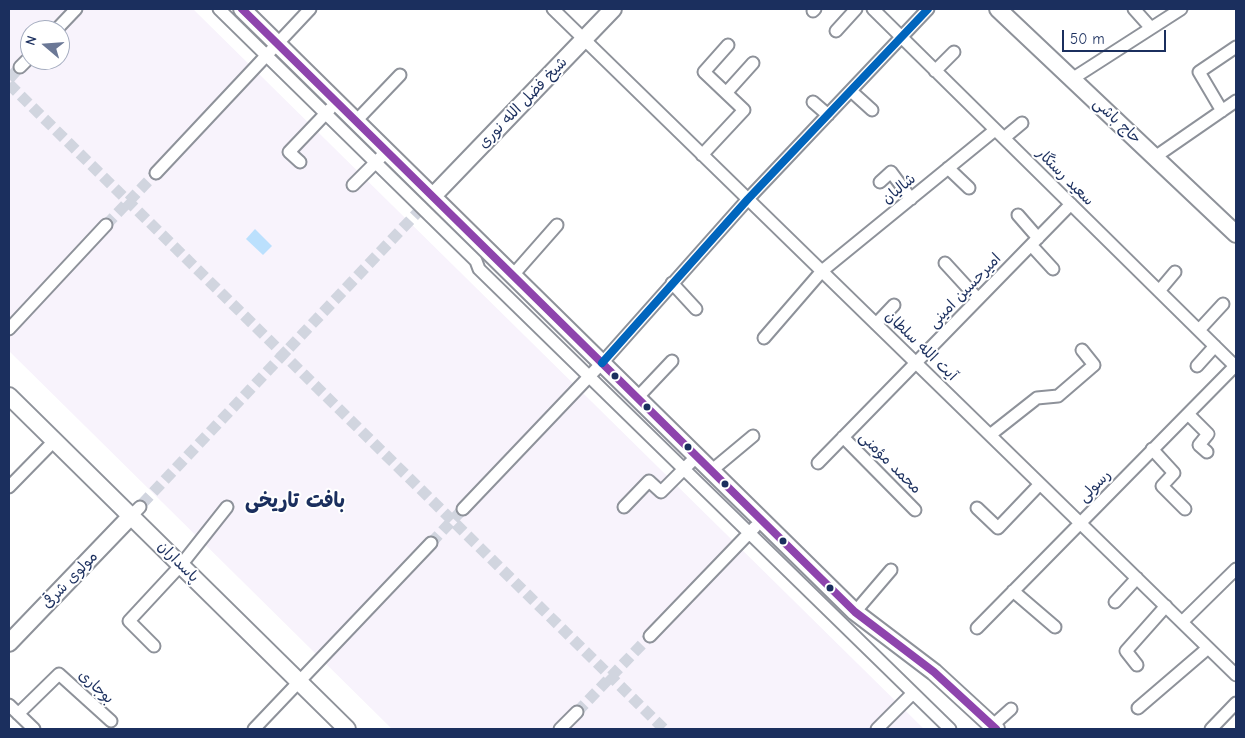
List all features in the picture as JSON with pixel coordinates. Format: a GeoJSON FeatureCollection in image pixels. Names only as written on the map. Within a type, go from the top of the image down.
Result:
{"type":"FeatureCollection","features":[{"type":"Feature","properties":{"kind":"street"},"geometry":{"type":"LineString","coordinates":[[66,20],[76,9]]}},
{"type":"Feature","properties":{"kind":"street"},"geometry":{"type":"LineString","coordinates":[[219,9],[272,49]]}},
{"type":"Feature","properties":{"kind":"street"},"geometry":{"type":"LineString","coordinates":[[230,9],[381,157],[476,261],[479,269],[950,729]]}},
{"type":"Feature","properties":{"kind":"street"},"geometry":{"type":"LineString","coordinates":[[242,9],[272,49]]}},
{"type":"Feature","properties":{"kind":"street"},"geometry":{"type":"LineString","coordinates":[[156,173],[310,9]]}},
{"type":"Feature","properties":{"kind":"street","name":"آیت الله سلطان"},"geometry":{"type":"LineString","coordinates":[[553,9],[1236,675]]}},
{"type":"Feature","properties":{"kind":"street","name":"شیخ فضل الله نوری"},"geometry":{"type":"LineString","coordinates":[[433,196],[614,9]]}},
{"type":"Feature","properties":{"kind":"street"},"geometry":{"type":"LineString","coordinates":[[836,31],[856,9]]}},
{"type":"Feature","properties":{"kind":"street","name":"سعید رستگار"},"geometry":{"type":"LineString","coordinates":[[873,9],[1236,367]]}},
{"type":"Feature","properties":{"kind":"street"},"geometry":{"type":"LineString","coordinates":[[463,510],[602,363],[748,199],[928,9]]}},
{"type":"Feature","properties":{"kind":"street","name":"حاج باشی"},"geometry":{"type":"LineString","coordinates":[[998,9],[1236,234]]}},
{"type":"Feature","properties":{"kind":"street"},"geometry":{"type":"LineString","coordinates":[[1134,9],[1151,28]]}},
{"type":"Feature","properties":{"kind":"street"},"geometry":{"type":"LineString","coordinates":[[1072,79],[1181,9]]}},
{"type":"Feature","properties":{"kind":"street"},"geometry":{"type":"LineString","coordinates":[[702,155],[744,110],[704,72],[728,45]]}},
{"type":"Feature","properties":{"kind":"street"},"geometry":{"type":"LineString","coordinates":[[1222,111],[1199,72],[1236,47]]}},
{"type":"Feature","properties":{"kind":"street"},"geometry":{"type":"LineString","coordinates":[[936,71],[954,52]]}},
{"type":"Feature","properties":{"kind":"street"},"geometry":{"type":"LineString","coordinates":[[726,93],[753,62]]}},
{"type":"Feature","properties":{"kind":"street"},"geometry":{"type":"LineString","coordinates":[[356,121],[400,75]]}},
{"type":"Feature","properties":{"kind":"street"},"geometry":{"type":"LineString","coordinates":[[851,91],[872,110]]}},
{"type":"Feature","properties":{"kind":"street"},"geometry":{"type":"LineString","coordinates":[[1155,157],[1236,101]]}},
{"type":"Feature","properties":{"kind":"street"},"geometry":{"type":"LineString","coordinates":[[813,102],[828,115]]}},
{"type":"Feature","properties":{"kind":"street"},"geometry":{"type":"LineString","coordinates":[[331,108],[356,121],[381,157],[433,196],[855,612],[934,672],[994,727],[1011,708]]}},
{"type":"Feature","properties":{"kind":"street"},"geometry":{"type":"LineString","coordinates":[[300,162],[290,152],[331,108]]}},
{"type":"Feature","properties":{"kind":"street"},"geometry":{"type":"LineString","coordinates":[[1004,138],[1022,124]]}},
{"type":"Feature","properties":{"kind":"street","name":"شالیان"},"geometry":{"type":"LineString","coordinates":[[764,338],[822,271],[995,130]]}},
{"type":"Feature","properties":{"kind":"street"},"geometry":{"type":"LineString","coordinates":[[353,185],[381,157]]}},
{"type":"Feature","properties":{"kind":"street"},"geometry":{"type":"LineString","coordinates":[[948,168],[969,188]]}},
{"type":"Feature","properties":{"kind":"street"},"geometry":{"type":"LineString","coordinates":[[880,182],[890,172],[910,199]]}},
{"type":"Feature","properties":{"kind":"street","name":"امیرحسین امینی"},"geometry":{"type":"LineString","coordinates":[[818,463],[1071,204]]}},
{"type":"Feature","properties":{"kind":"street"},"geometry":{"type":"LineString","coordinates":[[1018,215],[1053,269]]}},
{"type":"Feature","properties":{"kind":"street"},"geometry":{"type":"LineString","coordinates":[[9,330],[106,225]]}},
{"type":"Feature","properties":{"kind":"street"},"geometry":{"type":"LineString","coordinates":[[513,275],[557,225]]}},
{"type":"Feature","properties":{"kind":"street"},"geometry":{"type":"LineString","coordinates":[[945,264],[978,299]]}},
{"type":"Feature","properties":{"kind":"street"},"geometry":{"type":"LineString","coordinates":[[1159,291],[1175,272]]}},
{"type":"Feature","properties":{"kind":"street"},"geometry":{"type":"LineString","coordinates":[[672,284],[696,309]]}},
{"type":"Feature","properties":{"kind":"street"},"geometry":{"type":"LineString","coordinates":[[1199,330],[1223,304]]}},
{"type":"Feature","properties":{"kind":"street"},"geometry":{"type":"LineString","coordinates":[[876,324],[894,305]]}},
{"type":"Feature","properties":{"kind":"street"},"geometry":{"type":"LineString","coordinates":[[1197,366],[1215,346]]}},
{"type":"Feature","properties":{"kind":"street"},"geometry":{"type":"LineString","coordinates":[[990,435],[1037,398],[1058,396],[1094,365],[1082,350]]}},
{"type":"Feature","properties":{"kind":"street"},"geometry":{"type":"LineString","coordinates":[[637,398],[672,361]]}},
{"type":"Feature","properties":{"kind":"street","name":"رسولی"},"geometry":{"type":"LineString","coordinates":[[977,628],[1152,449],[1236,367]]}},
{"type":"Feature","properties":{"kind":"street","name":"پاسداران"},"geometry":{"type":"LineString","coordinates":[[9,396],[54,441],[136,511],[181,566],[347,729]]}},
{"type":"Feature","properties":{"kind":"street"},"geometry":{"type":"LineString","coordinates":[[1188,414],[1208,434],[1199,445],[1207,452]]}},
{"type":"Feature","properties":{"kind":"street"},"geometry":{"type":"LineString","coordinates":[[711,471],[753,436]]}},
{"type":"Feature","properties":{"kind":"street","name":"محمد مؤمنی"},"geometry":{"type":"LineString","coordinates":[[843,437],[915,510]]}},
{"type":"Feature","properties":{"kind":"street"},"geometry":{"type":"LineString","coordinates":[[9,487],[54,441]]}},
{"type":"Feature","properties":{"kind":"street"},"geometry":{"type":"LineString","coordinates":[[1152,449],[1174,473],[1162,486],[1185,509]]}},
{"type":"Feature","properties":{"kind":"street"},"geometry":{"type":"LineString","coordinates":[[624,507],[649,481],[661,492],[697,456]]}},
{"type":"Feature","properties":{"kind":"street"},"geometry":{"type":"LineString","coordinates":[[977,508],[998,528],[1040,484]]}},
{"type":"Feature","properties":{"kind":"street"},"geometry":{"type":"LineString","coordinates":[[154,646],[129,621],[181,566],[227,507]]}},
{"type":"Feature","properties":{"kind":"street","name":"مولوی شرقی"},"geometry":{"type":"LineString","coordinates":[[9,643],[136,511]]}},
{"type":"Feature","properties":{"kind":"street"},"geometry":{"type":"LineString","coordinates":[[650,636],[762,521]]}},
{"type":"Feature","properties":{"kind":"street"},"geometry":{"type":"LineString","coordinates":[[254,729],[431,543]]}},
{"type":"Feature","properties":{"kind":"street"},"geometry":{"type":"LineString","coordinates":[[1182,622],[1236,569]]}},
{"type":"Feature","properties":{"kind":"street"},"geometry":{"type":"LineString","coordinates":[[855,612],[891,570]]}},
{"type":"Feature","properties":{"kind":"street"},"geometry":{"type":"LineString","coordinates":[[1115,602],[1136,578]]}},
{"type":"Feature","properties":{"kind":"street"},"geometry":{"type":"LineString","coordinates":[[1013,591],[1055,627]]}},
{"type":"Feature","properties":{"kind":"street"},"geometry":{"type":"LineString","coordinates":[[1137,665],[1126,651],[1166,606]]}},
{"type":"Feature","properties":{"kind":"street"},"geometry":{"type":"LineString","coordinates":[[1138,708],[1208,648]]}},
{"type":"Feature","properties":{"kind":"street","name":"بوجاری"},"geometry":{"type":"LineString","coordinates":[[18,714],[59,674],[111,721]]}},
{"type":"Feature","properties":{"kind":"street"},"geometry":{"type":"LineString","coordinates":[[877,729],[913,693]]}},
{"type":"Feature","properties":{"kind":"street"},"geometry":{"type":"LineString","coordinates":[[1211,729],[1236,703]]}},
{"type":"Feature","properties":{"kind":"street"},"geometry":{"type":"LineString","coordinates":[[9,705],[33,729]]}},
{"type":"Feature","properties":{"kind":"street"},"geometry":{"type":"LineString","coordinates":[[560,729],[577,712]]}},
{"type":"Feature","properties":{"kind":"shaded area"},"geometry":{"type":"Polygon","coordinates":[[[9,9],[193,9],[924,729],[392,729],[9,351],[9,9]]]}},
{"type":"Feature","properties":{"kind":"water"},"geometry":{"type":"Polygon","coordinates":[[[255,229],[272,246],[263,255],[246,239],[255,229]]]}},
{"type":"Feature","properties":{"kind":"tunnel"},"geometry":{"type":"LineString","coordinates":[[9,79],[20,67]]}},
{"type":"Feature","properties":{"kind":"tunnel"},"geometry":{"type":"LineString","coordinates":[[9,84],[664,729]]}},
{"type":"Feature","properties":{"kind":"tunnel"},"geometry":{"type":"LineString","coordinates":[[106,225],[156,173]]}},
{"type":"Feature","properties":{"kind":"tunnel"},"geometry":{"type":"LineString","coordinates":[[142,504],[433,196]]}},
{"type":"Feature","properties":{"kind":"tunnel"},"geometry":{"type":"LineString","coordinates":[[431,543],[463,509]]}},
{"type":"Feature","properties":{"kind":"tunnel"},"geometry":{"type":"LineString","coordinates":[[577,712],[650,636]]}},
{"type":"Feature","properties":{"kind":"transit line"},"geometry":{"type":"LineString","coordinates":[[242,9],[855,612],[934,672],[996,729]]}},
{"type":"Feature","properties":{"kind":"transit line"},"geometry":{"type":"LineString","coordinates":[[602,363],[748,199],[928,9]]}},
{"type":"Feature","properties":{"kind":"district","name":"بافت تاریخی"},"geometry":{"type":"Point","coordinates":[295,501]}}]}
